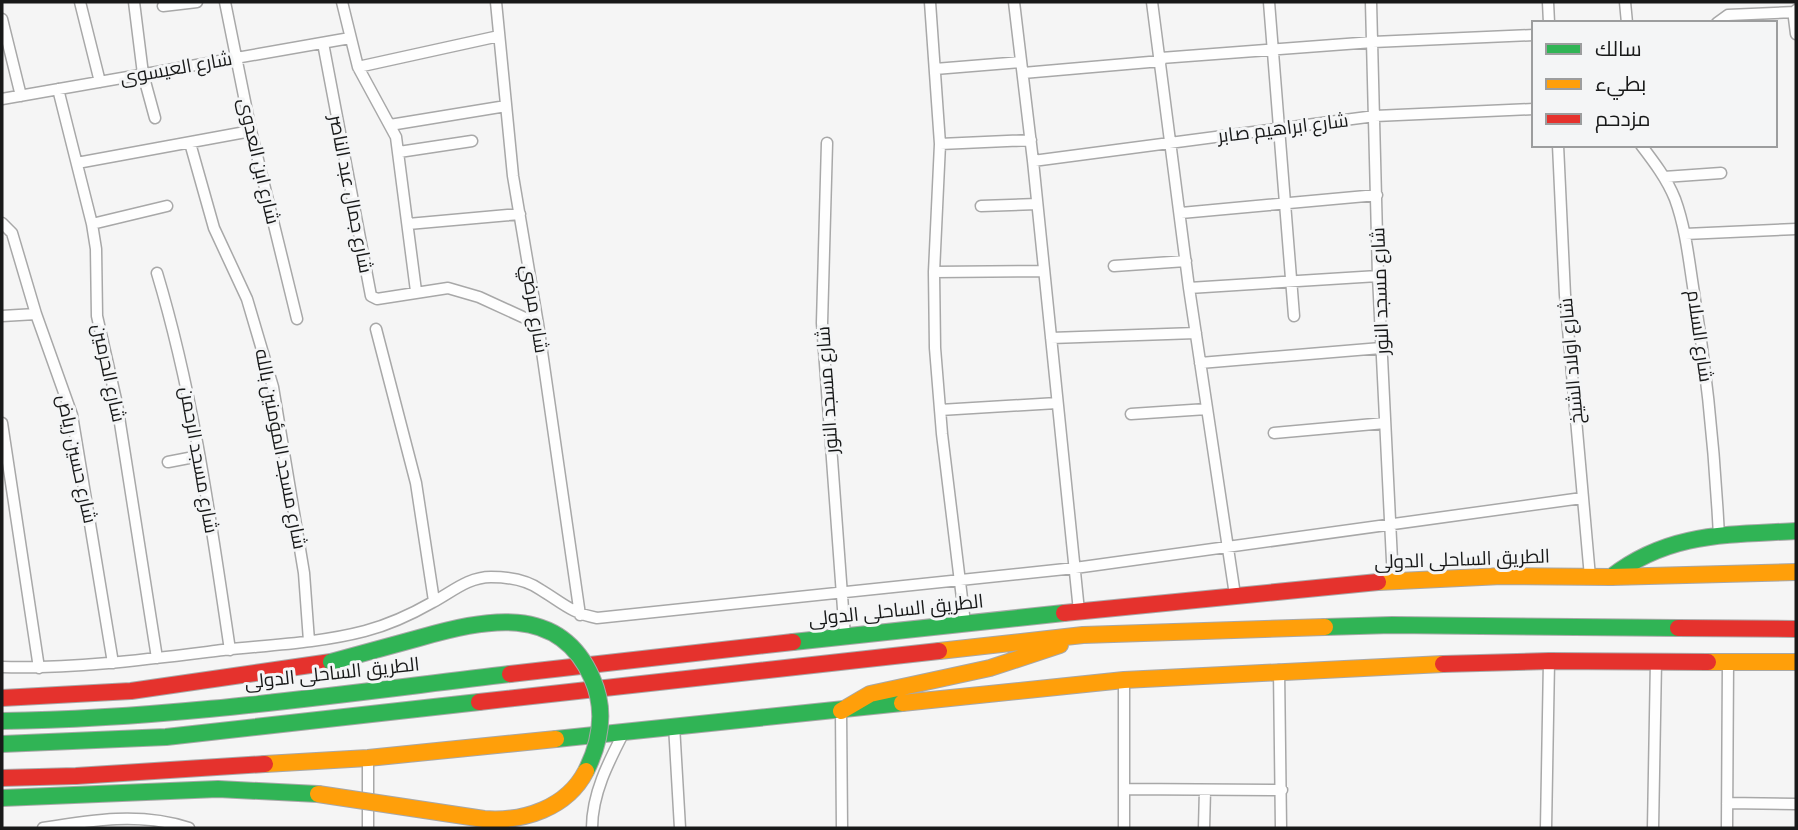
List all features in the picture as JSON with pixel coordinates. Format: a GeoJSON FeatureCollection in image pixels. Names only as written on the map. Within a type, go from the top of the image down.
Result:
{"type":"FeatureCollection","features":[{"type":"Feature","properties":{"kind":"main road"},"geometry":{"type":"LineString","coordinates":[[1611,577],[1632,560],[1656,548],[1719,537],[1796,531]]}},
{"type":"Feature","properties":{"kind":"main road","name":"الطريق الساحلى الدولى"},"geometry":{"type":"LineString","coordinates":[[2,721],[75,720],[164,713],[965,623],[1392,581],[1502,576],[1611,577],[1796,572]]}},
{"type":"Feature","properties":{"kind":"main road"},"geometry":{"type":"LineString","coordinates":[[2,698],[131,691],[331,662],[481,622],[508,621],[533,625],[567,643],[584,662],[600,698],[601,734],[588,769],[572,791],[551,807],[528,817],[491,820],[318,794],[218,789],[2,798]]}},
{"type":"Feature","properties":{"kind":"main road"},"geometry":{"type":"LineString","coordinates":[[2,744],[166,737],[1083,635],[1392,625],[1796,629]]}},
{"type":"Feature","properties":{"kind":"main road"},"geometry":{"type":"LineString","coordinates":[[841,711],[870,694],[990,668],[1042,652],[1083,635]]}},
{"type":"Feature","properties":{"kind":"main road"},"geometry":{"type":"LineString","coordinates":[[2,778],[368,758],[674,725],[841,711],[987,692],[1124,680],[1391,664],[1549,661],[1796,662]]}},
{"type":"Feature","properties":{"kind":"street"},"geometry":{"type":"LineString","coordinates":[[80,2],[100,82]]}},
{"type":"Feature","properties":{"kind":"street"},"geometry":{"type":"LineString","coordinates":[[134,2],[143,74],[155,118]]}},
{"type":"Feature","properties":{"kind":"street"},"geometry":{"type":"LineString","coordinates":[[163,6],[197,2]]}},
{"type":"Feature","properties":{"kind":"street","name":"شارع ابن العدوى"},"geometry":{"type":"LineString","coordinates":[[225,2],[251,131],[297,319]]}},
{"type":"Feature","properties":{"kind":"street"},"geometry":{"type":"LineString","coordinates":[[342,2],[358,67],[390,125],[399,152],[416,291]]}},
{"type":"Feature","properties":{"kind":"street","name":"شارع مرضي"},"geometry":{"type":"LineString","coordinates":[[496,2],[520,214],[580,615]]}},
{"type":"Feature","properties":{"kind":"street"},"geometry":{"type":"LineString","coordinates":[[930,2],[940,144],[934,272],[935,348],[965,623]]}},
{"type":"Feature","properties":{"kind":"street"},"geometry":{"type":"LineString","coordinates":[[1014,2],[1031,141],[1079,611]]}},
{"type":"Feature","properties":{"kind":"street"},"geometry":{"type":"LineString","coordinates":[[1152,2],[1189,288],[1234,595]]}},
{"type":"Feature","properties":{"kind":"street"},"geometry":{"type":"LineString","coordinates":[[1269,2],[1294,316]]}},
{"type":"Feature","properties":{"kind":"street","name":"شارع مسجد النور"},"geometry":{"type":"LineString","coordinates":[[1371,2],[1378,276],[1392,581]]}},
{"type":"Feature","properties":{"kind":"street"},"geometry":{"type":"LineString","coordinates":[[1548,2],[1549,21]]}},
{"type":"Feature","properties":{"kind":"street"},"geometry":{"type":"LineString","coordinates":[[1625,2],[1627,21]]}},
{"type":"Feature","properties":{"kind":"street"},"geometry":{"type":"LineString","coordinates":[[1720,21],[1728,15],[1796,11],[1796,34]]}},
{"type":"Feature","properties":{"kind":"street"},"geometry":{"type":"LineString","coordinates":[[2,19],[22,96]]}},
{"type":"Feature","properties":{"kind":"street"},"geometry":{"type":"LineString","coordinates":[[935,69],[1161,59],[1272,48],[1532,34]]}},
{"type":"Feature","properties":{"kind":"street"},"geometry":{"type":"LineString","coordinates":[[358,67],[499,36]]}},
{"type":"Feature","properties":{"kind":"street","name":"شارع العيسوى"},"geometry":{"type":"LineString","coordinates":[[2,99],[350,38]]}},
{"type":"Feature","properties":{"kind":"street","name":"شارع جمال عبد الناصر"},"geometry":{"type":"LineString","coordinates":[[323,43],[373,299],[448,288],[464,291],[538,324]]}},
{"type":"Feature","properties":{"kind":"street","name":"شارع الحرمين"},"geometry":{"type":"LineString","coordinates":[[58,89],[92,224],[96,249],[97,316],[117,404],[157,658]]}},
{"type":"Feature","properties":{"kind":"street"},"geometry":{"type":"LineString","coordinates":[[390,125],[506,106]]}},
{"type":"Feature","properties":{"kind":"street","name":"شارع ابراهيم صابر"},"geometry":{"type":"LineString","coordinates":[[1033,161],[1375,116],[1532,109]]}},
{"type":"Feature","properties":{"kind":"street"},"geometry":{"type":"LineString","coordinates":[[77,163],[251,131]]}},
{"type":"Feature","properties":{"kind":"street"},"geometry":{"type":"LineString","coordinates":[[399,152],[472,141]]}},
{"type":"Feature","properties":{"kind":"street"},"geometry":{"type":"LineString","coordinates":[[940,144],[1031,141]]}},
{"type":"Feature","properties":{"kind":"street","name":"شارع مسجد المؤمنين بالله"},"geometry":{"type":"LineString","coordinates":[[190,143],[214,228],[247,299],[273,387],[304,573],[309,641]]}},
{"type":"Feature","properties":{"kind":"street","name":"شارع مسجد النور"},"geometry":{"type":"LineString","coordinates":[[827,143],[822,323],[845,636]]}},
{"type":"Feature","properties":{"kind":"street","name":"شارع اولاد الشيخ"},"geometry":{"type":"LineString","coordinates":[[1558,147],[1565,295],[1590,577]]}},
{"type":"Feature","properties":{"kind":"street","name":"شارع السلام"},"geometry":{"type":"LineString","coordinates":[[1642,147],[1674,196],[1685,234],[1711,428],[1719,537]]}},
{"type":"Feature","properties":{"kind":"street"},"geometry":{"type":"LineString","coordinates":[[1664,177],[1721,173]]}},
{"type":"Feature","properties":{"kind":"street"},"geometry":{"type":"LineString","coordinates":[[1181,214],[1377,195]]}},
{"type":"Feature","properties":{"kind":"street"},"geometry":{"type":"LineString","coordinates":[[981,206],[1037,204]]}},
{"type":"Feature","properties":{"kind":"street"},"geometry":{"type":"LineString","coordinates":[[92,224],[167,206]]}},
{"type":"Feature","properties":{"kind":"street"},"geometry":{"type":"LineString","coordinates":[[408,225],[520,214]]}},
{"type":"Feature","properties":{"kind":"street","name":"شارع حسين رياض"},"geometry":{"type":"LineString","coordinates":[[2,224],[12,233],[36,314],[72,415],[113,663]]}},
{"type":"Feature","properties":{"kind":"street"},"geometry":{"type":"LineString","coordinates":[[1685,234],[1796,229]]}},
{"type":"Feature","properties":{"kind":"street"},"geometry":{"type":"LineString","coordinates":[[1114,266],[1186,261]]}},
{"type":"Feature","properties":{"kind":"street"},"geometry":{"type":"LineString","coordinates":[[934,272],[1044,271]]}},
{"type":"Feature","properties":{"kind":"street","name":"شارع مسجد الرحمن"},"geometry":{"type":"LineString","coordinates":[[157,273],[176,337],[199,456],[230,650]]}},
{"type":"Feature","properties":{"kind":"street"},"geometry":{"type":"LineString","coordinates":[[1189,288],[1378,276]]}},
{"type":"Feature","properties":{"kind":"street"},"geometry":{"type":"LineString","coordinates":[[2,316],[36,314]]}},
{"type":"Feature","properties":{"kind":"street"},"geometry":{"type":"LineString","coordinates":[[376,329],[416,483],[434,601]]}},
{"type":"Feature","properties":{"kind":"street"},"geometry":{"type":"LineString","coordinates":[[1051,338],[1196,333]]}},
{"type":"Feature","properties":{"kind":"street"},"geometry":{"type":"LineString","coordinates":[[1200,363],[1381,348]]}},
{"type":"Feature","properties":{"kind":"street"},"geometry":{"type":"LineString","coordinates":[[940,410],[1058,403]]}},
{"type":"Feature","properties":{"kind":"street"},"geometry":{"type":"LineString","coordinates":[[1131,414],[1207,409]]}},
{"type":"Feature","properties":{"kind":"street"},"geometry":{"type":"LineString","coordinates":[[1274,433],[1385,422]]}},
{"type":"Feature","properties":{"kind":"street"},"geometry":{"type":"LineString","coordinates":[[2,423],[39,668]]}},
{"type":"Feature","properties":{"kind":"street"},"geometry":{"type":"LineString","coordinates":[[169,462],[199,456]]}},
{"type":"Feature","properties":{"kind":"street"},"geometry":{"type":"LineString","coordinates":[[2,667],[39,668],[113,663],[309,641],[366,631],[404,617],[461,584],[487,577],[514,578],[540,589],[580,615],[597,618],[1075,568],[1582,498]]}},
{"type":"Feature","properties":{"kind":"street"},"geometry":{"type":"LineString","coordinates":[[1546,828],[1549,661]]}},
{"type":"Feature","properties":{"kind":"street"},"geometry":{"type":"LineString","coordinates":[[1653,828],[1656,662]]}},
{"type":"Feature","properties":{"kind":"street"},"geometry":{"type":"LineString","coordinates":[[1727,828],[1728,662]]}},
{"type":"Feature","properties":{"kind":"street"},"geometry":{"type":"LineString","coordinates":[[1279,670],[1281,828]]}},
{"type":"Feature","properties":{"kind":"street"},"geometry":{"type":"LineString","coordinates":[[1124,680],[1124,828]]}},
{"type":"Feature","properties":{"kind":"street"},"geometry":{"type":"LineString","coordinates":[[841,711],[842,828]]}},
{"type":"Feature","properties":{"kind":"street"},"geometry":{"type":"LineString","coordinates":[[674,725],[680,828]]}},
{"type":"Feature","properties":{"kind":"street"},"geometry":{"type":"LineString","coordinates":[[592,828],[592,815],[599,786],[625,730]]}},
{"type":"Feature","properties":{"kind":"street"},"geometry":{"type":"LineString","coordinates":[[368,758],[368,828]]}},
{"type":"Feature","properties":{"kind":"street"},"geometry":{"type":"LineString","coordinates":[[1124,789],[1282,790]]}},
{"type":"Feature","properties":{"kind":"street"},"geometry":{"type":"LineString","coordinates":[[1204,828],[1205,790]]}},
{"type":"Feature","properties":{"kind":"street"},"geometry":{"type":"LineString","coordinates":[[1727,803],[1796,804]]}},
{"type":"Feature","properties":{"kind":"street"},"geometry":{"type":"LineString","coordinates":[[47,828],[91,819],[133,818],[175,823],[189,828]]}},
{"type":"Feature","properties":{"kind":"traffic: fast"},"geometry":{"type":"LineString","coordinates":[[1611,577],[1633,562],[1677,544],[1722,535],[1796,531]]}},
{"type":"Feature","properties":{"kind":"traffic: fast"},"geometry":{"type":"LineString","coordinates":[[793,642],[1064,613]]}},
{"type":"Feature","properties":{"kind":"traffic: fast"},"geometry":{"type":"LineString","coordinates":[[331,662],[468,626],[517,623],[540,627],[560,637],[578,654],[596,690],[600,725],[586,771]]}},
{"type":"Feature","properties":{"kind":"traffic: fast"},"geometry":{"type":"LineString","coordinates":[[1325,627],[1392,625],[1678,628]]}},
{"type":"Feature","properties":{"kind":"traffic: fast"},"geometry":{"type":"LineString","coordinates":[[2,721],[193,711],[510,674]]}},
{"type":"Feature","properties":{"kind":"traffic: fast"},"geometry":{"type":"LineString","coordinates":[[2,744],[166,737],[479,702]]}},
{"type":"Feature","properties":{"kind":"traffic: fast"},"geometry":{"type":"LineString","coordinates":[[556,739],[902,703]]}},
{"type":"Feature","properties":{"kind":"traffic: fast"},"geometry":{"type":"LineString","coordinates":[[2,798],[218,789],[318,794]]}},
{"type":"Feature","properties":{"kind":"traffic: slow"},"geometry":{"type":"LineString","coordinates":[[1378,582],[1502,576],[1611,577],[1796,572]]}},
{"type":"Feature","properties":{"kind":"traffic: slow"},"geometry":{"type":"LineString","coordinates":[[939,651],[1083,635],[1325,627]]}},
{"type":"Feature","properties":{"kind":"traffic: slow"},"geometry":{"type":"LineString","coordinates":[[841,711],[870,694],[990,668],[1060,645]]}},
{"type":"Feature","properties":{"kind":"traffic: slow"},"geometry":{"type":"LineString","coordinates":[[1708,662],[1796,662]]}},
{"type":"Feature","properties":{"kind":"traffic: slow"},"geometry":{"type":"LineString","coordinates":[[902,703],[1124,680],[1443,664]]}},
{"type":"Feature","properties":{"kind":"traffic: slow"},"geometry":{"type":"LineString","coordinates":[[265,764],[368,758],[556,739]]}},
{"type":"Feature","properties":{"kind":"traffic: slow"},"geometry":{"type":"LineString","coordinates":[[318,794],[484,819],[514,818],[529,815],[556,803],[568,795],[586,771]]}},
{"type":"Feature","properties":{"kind":"traffic: jam"},"geometry":{"type":"LineString","coordinates":[[1064,613],[1378,582]]}},
{"type":"Feature","properties":{"kind":"traffic: jam"},"geometry":{"type":"LineString","coordinates":[[1678,628],[1796,629]]}},
{"type":"Feature","properties":{"kind":"traffic: jam"},"geometry":{"type":"LineString","coordinates":[[510,674],[793,642]]}},
{"type":"Feature","properties":{"kind":"traffic: jam"},"geometry":{"type":"LineString","coordinates":[[479,702],[939,651]]}},
{"type":"Feature","properties":{"kind":"traffic: jam"},"geometry":{"type":"LineString","coordinates":[[1443,664],[1549,661],[1708,662]]}},
{"type":"Feature","properties":{"kind":"traffic: jam"},"geometry":{"type":"LineString","coordinates":[[2,698],[131,691],[331,662]]}},
{"type":"Feature","properties":{"kind":"traffic: jam"},"geometry":{"type":"LineString","coordinates":[[2,778],[265,764]]}}]}
